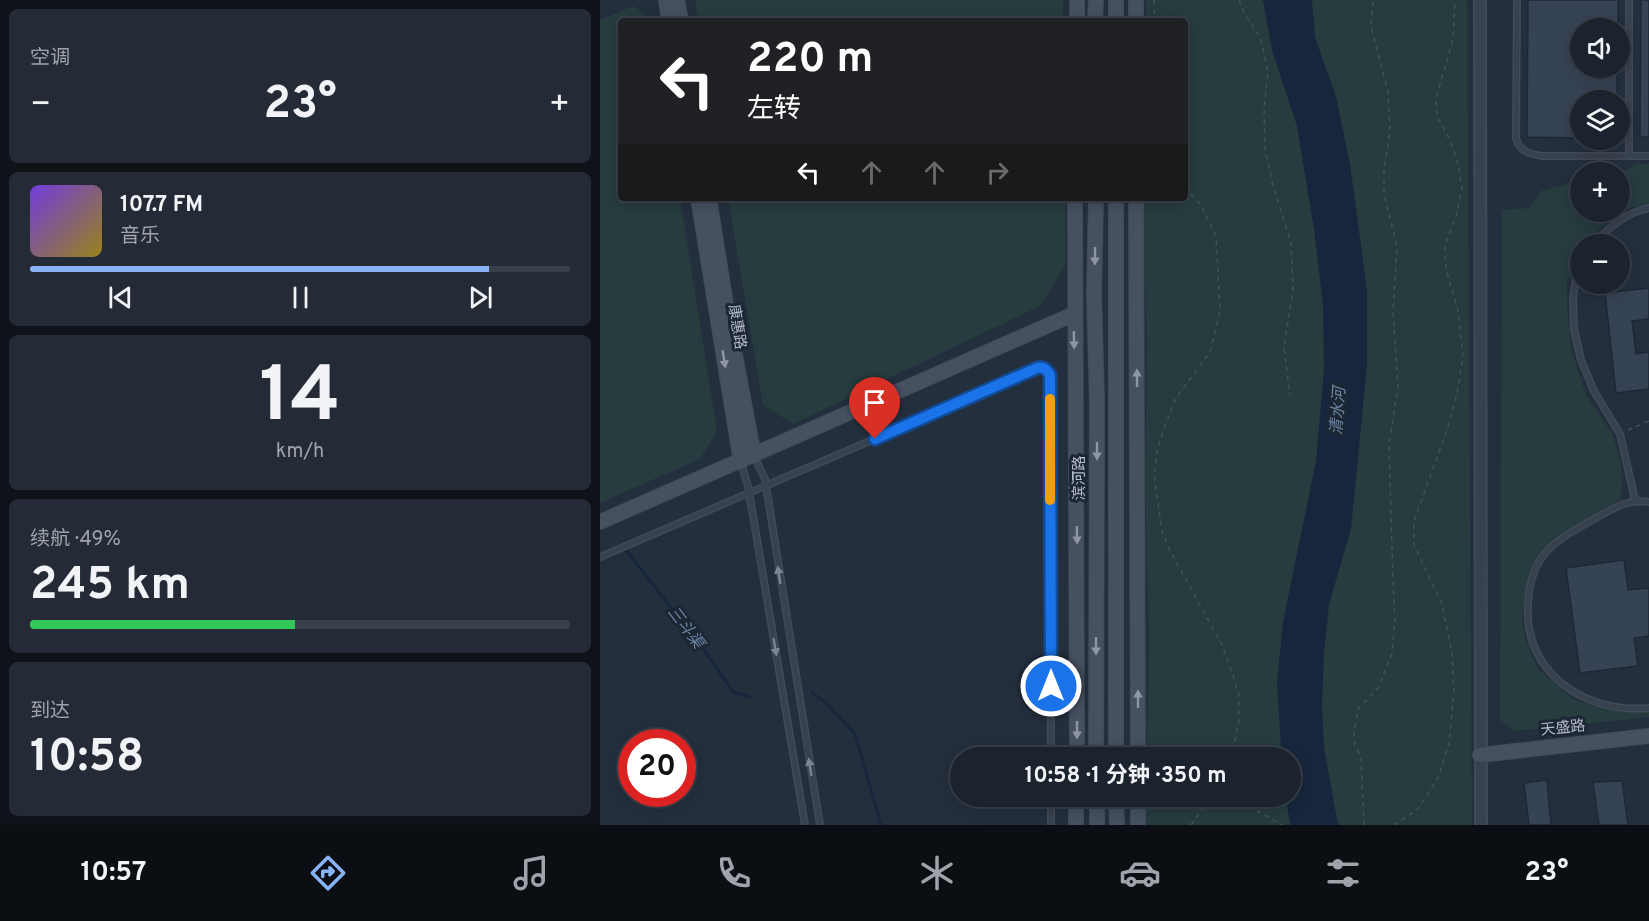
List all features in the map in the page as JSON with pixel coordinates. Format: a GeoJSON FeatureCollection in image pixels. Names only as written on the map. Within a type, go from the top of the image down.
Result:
{"type":"FeatureCollection","features":[{"type":"Feature","properties":{"kind":"street"},"geometry":{"type":"LineString","coordinates":[[666,0],[669,18]]}},
{"type":"Feature","properties":{"kind":"street"},"geometry":{"type":"LineString","coordinates":[[678,0],[681,18]]}},
{"type":"Feature","properties":{"kind":"street"},"geometry":{"type":"LineString","coordinates":[[1077,0],[1077,18]]}},
{"type":"Feature","properties":{"kind":"street"},"geometry":{"type":"LineString","coordinates":[[1095,18],[1096,0]]}},
{"type":"Feature","properties":{"kind":"street"},"geometry":{"type":"LineString","coordinates":[[1116,0],[1116,18]]}},
{"type":"Feature","properties":{"kind":"street"},"geometry":{"type":"LineString","coordinates":[[1136,0],[1136,18]]}},
{"type":"Feature","properties":{"kind":"street"},"geometry":{"type":"LineString","coordinates":[[1480,0],[1481,825]]}},
{"type":"Feature","properties":{"kind":"street","name":"康惠路"},"geometry":{"type":"LineString","coordinates":[[698,201],[741,462]]}},
{"type":"Feature","properties":{"kind":"street","name":"康惠路"},"geometry":{"type":"LineString","coordinates":[[709,201],[754,456]]}},
{"type":"Feature","properties":{"kind":"street"},"geometry":{"type":"LineString","coordinates":[[1075,201],[1077,747]]}},
{"type":"Feature","properties":{"kind":"street","name":"滨河路"},"geometry":{"type":"LineString","coordinates":[[1096,201],[1094,295],[1097,401],[1096,747]]}},
{"type":"Feature","properties":{"kind":"street"},"geometry":{"type":"LineString","coordinates":[[1116,201],[1116,747]]}},
{"type":"Feature","properties":{"kind":"street"},"geometry":{"type":"LineString","coordinates":[[1136,201],[1138,747]]}},
{"type":"Feature","properties":{"kind":"street"},"geometry":{"type":"LineString","coordinates":[[600,522],[1074,314]]}},
{"type":"Feature","properties":{"kind":"street","name":"天盛路"},"geometry":{"type":"LineString","coordinates":[[1480,755],[1649,736]]}},
{"type":"Feature","properties":{"kind":"street"},"geometry":{"type":"LineString","coordinates":[[1076,807],[1076,825]]}},
{"type":"Feature","properties":{"kind":"street"},"geometry":{"type":"LineString","coordinates":[[1097,807],[1097,825]]}},
{"type":"Feature","properties":{"kind":"street"},"geometry":{"type":"LineString","coordinates":[[1116,807],[1116,825]]}},
{"type":"Feature","properties":{"kind":"street"},"geometry":{"type":"LineString","coordinates":[[1138,807],[1138,825]]}},
{"type":"Feature","properties":{"kind":"lane"},"geometry":{"type":"LineString","coordinates":[[1517,0],[1516,139],[1519,147],[1528,153],[1542,156],[1649,156]]}},
{"type":"Feature","properties":{"kind":"lane"},"geometry":{"type":"LineString","coordinates":[[1629,0],[1629,156]]}},
{"type":"Feature","properties":{"kind":"lane"},"geometry":{"type":"LineString","coordinates":[[1603,234],[1612,225],[1633,212],[1649,208]]}},
{"type":"Feature","properties":{"kind":"lane"},"geometry":{"type":"LineString","coordinates":[[1574,294],[1574,329],[1581,360],[1594,391],[1620,434],[1635,500]]}},
{"type":"Feature","properties":{"kind":"lane"},"geometry":{"type":"LineString","coordinates":[[600,557],[1037,368],[1047,369],[1050,375],[1051,747]]}},
{"type":"Feature","properties":{"kind":"lane"},"geometry":{"type":"LineString","coordinates":[[754,456],[765,479],[820,825]]}},
{"type":"Feature","properties":{"kind":"lane"},"geometry":{"type":"LineString","coordinates":[[741,462],[749,493],[805,825]]}},
{"type":"Feature","properties":{"kind":"lane"},"geometry":{"type":"LineString","coordinates":[[1649,502],[1635,500],[1575,530],[1548,550],[1538,565],[1529,588],[1529,630],[1534,649],[1565,687],[1583,699],[1612,707],[1649,708]]}},
{"type":"Feature","properties":{"kind":"lane"},"geometry":{"type":"LineString","coordinates":[[1051,807],[1051,825]]}},
{"type":"Feature","properties":{"kind":"path"},"geometry":{"type":"LineString","coordinates":[[1155,0],[1155,18]]}},
{"type":"Feature","properties":{"kind":"path"},"geometry":{"type":"LineString","coordinates":[[1239,0],[1260,37],[1268,72],[1264,109],[1265,149],[1273,186],[1291,243],[1293,289],[1284,348],[1290,395]]}},
{"type":"Feature","properties":{"kind":"path"},"geometry":{"type":"LineString","coordinates":[[1364,825],[1362,757],[1355,745],[1354,732],[1358,709],[1379,687],[1392,652],[1395,620],[1389,445],[1398,386],[1393,313],[1397,246],[1384,194],[1384,170],[1390,121],[1388,92],[1371,26],[1373,0]]}},
{"type":"Feature","properties":{"kind":"path"},"geometry":{"type":"LineString","coordinates":[[1394,825],[1417,810],[1438,778],[1449,744],[1454,691],[1452,653],[1442,604],[1414,545],[1414,521],[1447,430],[1457,394],[1463,357],[1458,311],[1446,269],[1445,245],[1456,216],[1462,189],[1458,163],[1450,140],[1437,117],[1436,99],[1453,39],[1455,0]]}},
{"type":"Feature","properties":{"kind":"path"},"geometry":{"type":"LineString","coordinates":[[1188,190],[1201,205],[1216,236],[1220,311],[1210,352],[1176,398],[1157,451],[1154,475],[1161,522],[1169,549],[1222,645],[1233,675],[1239,696],[1239,722],[1233,747]]}},
{"type":"Feature","properties":{"kind":"path"},"geometry":{"type":"LineString","coordinates":[[1620,434],[1649,422]]}},
{"type":"Feature","properties":{"kind":"path"},"geometry":{"type":"LineString","coordinates":[[1191,825],[1203,807]]}},
{"type":"Feature","properties":{"kind":"path"},"geometry":{"type":"LineString","coordinates":[[1255,807],[1259,812],[1282,825]]}},
{"type":"Feature","properties":{"kind":"green space"},"geometry":{"type":"Polygon","coordinates":[[[698,0],[1063,0],[1063,18],[698,18],[695,2],[698,0]]]}},
{"type":"Feature","properties":{"kind":"green space"},"geometry":{"type":"Polygon","coordinates":[[[1146,0],[1467,0],[1472,825],[1146,825],[1147,807],[1301,807],[1301,747],[1147,747],[1149,637],[1145,481],[1147,348],[1143,201],[1188,201],[1188,18],[1146,18],[1146,0]]]}},
{"type":"Feature","properties":{"kind":"green space"},"geometry":{"type":"Polygon","coordinates":[[[633,6],[651,18],[618,18],[618,201],[680,201],[717,431],[700,459],[600,503],[600,20],[633,6]]]}},
{"type":"Feature","properties":{"kind":"green space"},"geometry":{"type":"Polygon","coordinates":[[[1649,163],[1649,204],[1630,208],[1630,168],[1636,164],[1649,163]]]}},
{"type":"Feature","properties":{"kind":"green space"},"geometry":{"type":"Polygon","coordinates":[[[1570,183],[1570,222],[1609,222],[1596,234],[1570,234],[1567,310],[1572,352],[1586,395],[1612,433],[1621,464],[1622,486],[1620,499],[1565,531],[1542,549],[1530,574],[1522,615],[1525,637],[1538,669],[1575,700],[1624,712],[1649,710],[1649,717],[1515,731],[1500,720],[1502,210],[1530,208],[1541,191],[1570,183]]]}},
{"type":"Feature","properties":{"kind":"green space"},"geometry":{"type":"Polygon","coordinates":[[[729,201],[1065,201],[1066,263],[1042,305],[793,424],[763,405],[729,201]]]}},
{"type":"Feature","properties":{"kind":"water","name":"清水河"},"geometry":{"type":"Polygon","coordinates":[[[1263,0],[1312,0],[1315,37],[1336,97],[1350,164],[1367,291],[1367,365],[1351,529],[1329,604],[1324,652],[1322,706],[1324,747],[1338,825],[1290,825],[1287,807],[1301,807],[1301,747],[1281,747],[1277,683],[1283,622],[1316,461],[1324,370],[1323,304],[1314,229],[1297,126],[1272,50],[1263,0]]]}},
{"type":"Feature","properties":{"kind":"building"},"geometry":{"type":"Polygon","coordinates":[[[1528,0],[1618,0],[1618,18],[1570,18],[1570,78],[1617,78],[1617,90],[1570,90],[1570,138],[1527,137],[1528,0]]]}},
{"type":"Feature","properties":{"kind":"building"},"geometry":{"type":"Polygon","coordinates":[[[1641,0],[1649,0],[1649,137],[1640,137],[1641,0]]]}},
{"type":"Feature","properties":{"kind":"building"},"geometry":{"type":"Polygon","coordinates":[[[1649,288],[1649,319],[1632,321],[1636,354],[1649,352],[1649,389],[1616,393],[1605,294],[1630,294],[1630,290],[1649,288]]]}},
{"type":"Feature","properties":{"kind":"building"},"geometry":{"type":"Polygon","coordinates":[[[1624,560],[1628,590],[1649,588],[1649,636],[1634,638],[1638,666],[1580,673],[1566,568],[1624,560]]]}},
{"type":"Feature","properties":{"kind":"building"},"geometry":{"type":"Polygon","coordinates":[[[1547,780],[1551,825],[1529,825],[1524,783],[1547,780]]]}},
{"type":"Feature","properties":{"kind":"building"},"geometry":{"type":"Polygon","coordinates":[[[1622,781],[1628,825],[1599,825],[1593,782],[1622,781]]]}},
{"type":"Feature","properties":{"kind":"waterway","name":"三斗渠"},"geometry":{"type":"LineString","coordinates":[[626,550],[705,651],[733,692],[751,697]]}},
{"type":"Feature","properties":{"kind":"waterway","name":"三斗渠"},"geometry":{"type":"LineString","coordinates":[[812,693],[825,702],[855,734],[881,825]]}},
{"type":"Feature","properties":{"kind":"slow traffic"},"geometry":{"type":"LineString","coordinates":[[1050,399],[1050,500]]}},
{"type":"Feature","properties":{"kind":"route"},"geometry":{"type":"LineString","coordinates":[[875,439],[1037,368],[1047,369],[1050,375],[1051,686]]}}]}
